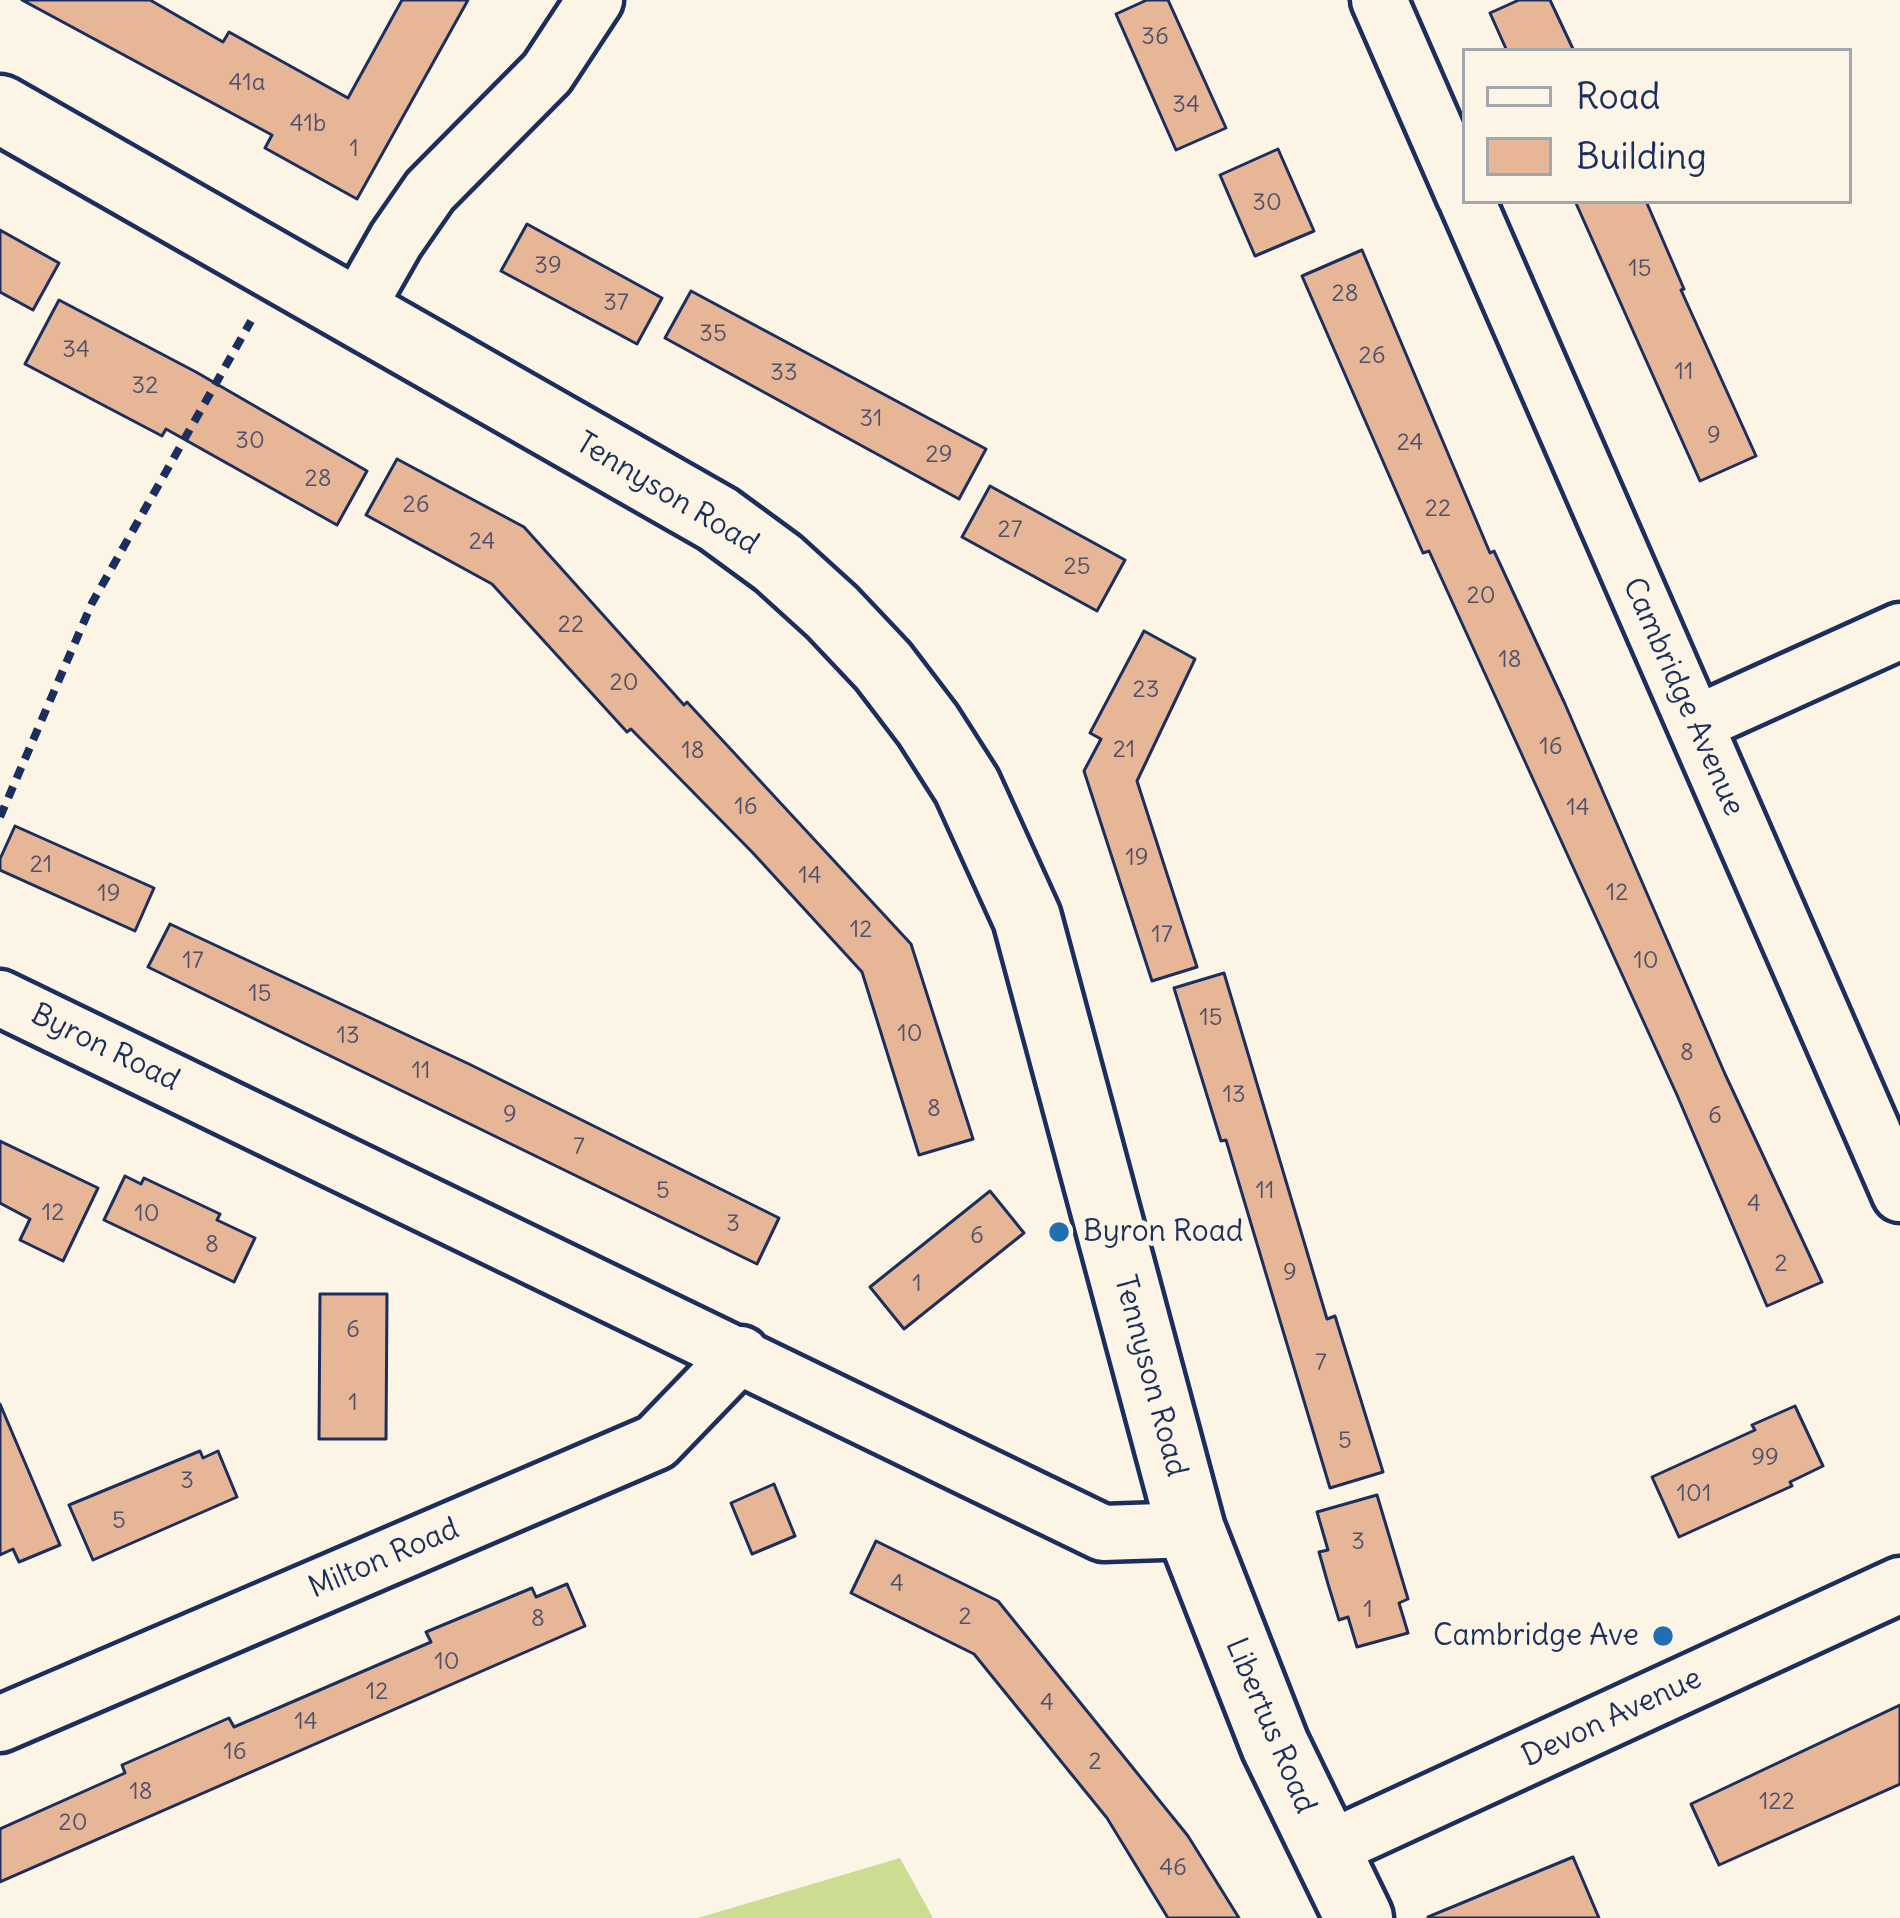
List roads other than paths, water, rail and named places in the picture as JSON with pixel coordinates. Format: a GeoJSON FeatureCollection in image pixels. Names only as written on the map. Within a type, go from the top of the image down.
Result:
{"type":"FeatureCollection","features":[{"type":"Feature","properties":{"kind":"street"},"geometry":{"type":"LineString","coordinates":[[355,312],[430,191],[548,74],[595,0]]}},
{"type":"Feature","properties":{"kind":"street","name":"Cambridge Avenue"},"geometry":{"type":"LineString","coordinates":[[1379,0],[1462,190]]}},
{"type":"Feature","properties":{"kind":"street","name":"Tennyson Road"},"geometry":{"type":"LineString","coordinates":[[0,109],[718,519],[778,563],[883,666],[967,786],[1027,917],[1191,1530]]}},
{"type":"Feature","properties":{"kind":"street","name":"Cambridge Avenue"},"geometry":{"type":"LineString","coordinates":[[1468,204],[1900,1194]]}},
{"type":"Feature","properties":{"kind":"street"},"geometry":{"type":"LineString","coordinates":[[1695,724],[1900,631]]}},
{"type":"Feature","properties":{"kind":"street","name":"Byron Road"},"geometry":{"type":"LineString","coordinates":[[0,998],[1103,1533],[1191,1530]]}},
{"type":"Feature","properties":{"kind":"street","name":"Milton Road"},"geometry":{"type":"LineString","coordinates":[[0,1724],[656,1442],[740,1354]]}},
{"type":"Feature","properties":{"kind":"street","name":"Libertus Road"},"geometry":{"type":"LineString","coordinates":[[1191,1530],[1275,1745],[1359,1918]]}},
{"type":"Feature","properties":{"kind":"street","name":"Devon Avenue"},"geometry":{"type":"LineString","coordinates":[[1324,1850],[1900,1586]]}},
{"type":"Feature","properties":{"kind":"place","name":"Byron Road"},"geometry":{"type":"Point","coordinates":[1059,1232]}},
{"type":"Feature","properties":{"kind":"place","name":"Cambridge Ave"},"geometry":{"type":"Point","coordinates":[1663,1636]}}]}
